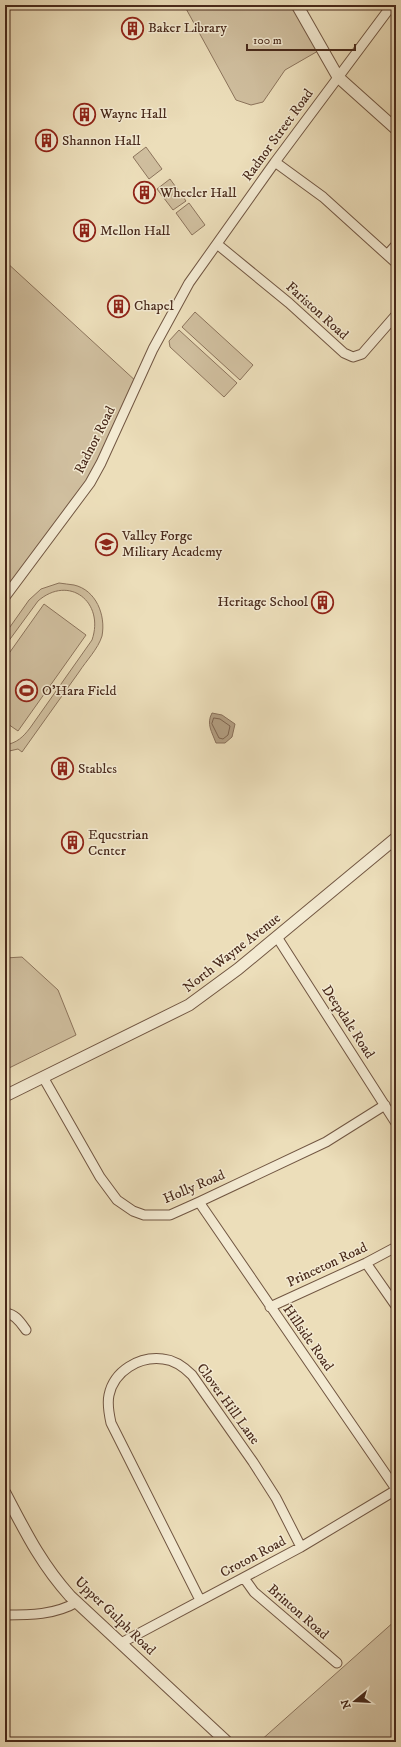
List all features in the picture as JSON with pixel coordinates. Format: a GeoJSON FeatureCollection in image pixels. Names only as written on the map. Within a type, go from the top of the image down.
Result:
{"type":"FeatureCollection","features":[{"type":"Feature","properties":{"kind":"street"},"geometry":{"type":"LineString","coordinates":[[297,5],[338,77],[396,128]]}},
{"type":"Feature","properties":{"kind":"street","name":"Radnor Street Road"},"geometry":{"type":"LineString","coordinates":[[189,283],[275,162],[392,5]]}},
{"type":"Feature","properties":{"kind":"street"},"geometry":{"type":"LineString","coordinates":[[275,162],[323,197],[396,264]]}},
{"type":"Feature","properties":{"kind":"street","name":"Fariston Road"},"geometry":{"type":"LineString","coordinates":[[217,244],[289,304],[344,354],[353,357],[362,354],[396,315]]}},
{"type":"Feature","properties":{"kind":"street"},"geometry":{"type":"LineString","coordinates":[[387,255],[396,246]]}},
{"type":"Feature","properties":{"kind":"street","name":"Radnor Road"},"geometry":{"type":"LineString","coordinates":[[5,597],[90,483],[101,463],[153,349],[189,283]]}},
{"type":"Feature","properties":{"kind":"street","name":"North Wayne Avenue"},"geometry":{"type":"LineString","coordinates":[[5,1096],[189,1005],[238,969],[395,840]]}},
{"type":"Feature","properties":{"kind":"street","name":"Deepdale Road"},"geometry":{"type":"LineString","coordinates":[[277,937],[396,1123]]}},
{"type":"Feature","properties":{"kind":"street","name":"Holly Road"},"geometry":{"type":"LineString","coordinates":[[43,1077],[100,1177],[117,1200],[133,1211],[144,1215],[156,1216],[170,1215],[326,1142],[385,1105]]}},
{"type":"Feature","properties":{"kind":"street","name":"Hillside Road"},"geometry":{"type":"LineString","coordinates":[[199,1202],[270,1308],[396,1489]]}},
{"type":"Feature","properties":{"kind":"street","name":"Princeton Road"},"geometry":{"type":"LineString","coordinates":[[270,1308],[396,1247]]}},
{"type":"Feature","properties":{"kind":"street"},"geometry":{"type":"LineString","coordinates":[[366,1262],[396,1306]]}},
{"type":"Feature","properties":{"kind":"street"},"geometry":{"type":"LineString","coordinates":[[5,1314],[10,1314],[16,1318],[26,1330]]}},
{"type":"Feature","properties":{"kind":"street","name":"Clover Hill Lane"},"geometry":{"type":"LineString","coordinates":[[200,1600],[111,1423],[108,1402],[111,1388],[120,1374],[136,1362],[152,1359],[163,1359],[178,1364],[192,1375],[276,1498],[301,1547]]}},
{"type":"Feature","properties":{"kind":"street","name":"Croton Road"},"geometry":{"type":"LineString","coordinates":[[121,1643],[301,1547],[396,1489]]}},
{"type":"Feature","properties":{"kind":"street","name":"Upper Gulph Road"},"geometry":{"type":"LineString","coordinates":[[5,1493],[44,1564],[57,1582],[227,1742]]}},
{"type":"Feature","properties":{"kind":"street","name":"Brinton Road"},"geometry":{"type":"LineString","coordinates":[[244,1578],[254,1592],[337,1663]]}},
{"type":"Feature","properties":{"kind":"street"},"geometry":{"type":"LineString","coordinates":[[5,1615],[48,1613],[77,1602]]}},
{"type":"Feature","properties":{"kind":"shaded area"},"geometry":{"type":"Polygon","coordinates":[[[184,5],[294,5],[318,51],[285,70],[263,102],[251,105],[236,100],[184,5]]]}},
{"type":"Feature","properties":{"kind":"shaded area"},"geometry":{"type":"Polygon","coordinates":[[[146,147],[162,169],[149,179],[133,157],[146,147]]]}},
{"type":"Feature","properties":{"kind":"shaded area"},"geometry":{"type":"Polygon","coordinates":[[[170,179],[186,201],[173,210],[157,189],[170,179]]]}},
{"type":"Feature","properties":{"kind":"shaded area"},"geometry":{"type":"Polygon","coordinates":[[[189,203],[205,225],[192,235],[176,213],[189,203]]]}},
{"type":"Feature","properties":{"kind":"shaded area"},"geometry":{"type":"Polygon","coordinates":[[[5,261],[138,383],[101,463],[5,597],[5,261]]]}},
{"type":"Feature","properties":{"kind":"shaded area"},"geometry":{"type":"Polygon","coordinates":[[[195,312],[253,365],[240,380],[182,327],[195,312]]]}},
{"type":"Feature","properties":{"kind":"shaded area"},"geometry":{"type":"Polygon","coordinates":[[[179,330],[237,383],[224,397],[170,347],[169,341],[179,330]]]}},
{"type":"Feature","properties":{"kind":"shaded area"},"geometry":{"type":"Polygon","coordinates":[[[59,583],[74,585],[82,588],[94,598],[101,612],[103,628],[102,636],[95,650],[22,752],[18,749],[5,752],[5,745],[13,743],[19,739],[30,728],[92,640],[95,626],[93,614],[89,604],[82,596],[72,591],[61,590],[50,593],[38,601],[5,646],[5,634],[29,600],[41,589],[59,583]]]}},
{"type":"Feature","properties":{"kind":"shaded area","name":"O’Hara Field"},"geometry":{"type":"Polygon","coordinates":[[[44,604],[86,635],[18,731],[5,722],[5,659],[44,604]]]}},
{"type":"Feature","properties":{"kind":"shaded area"},"geometry":{"type":"Polygon","coordinates":[[[22,957],[58,990],[76,1035],[5,1070],[5,958],[22,957]]]}},
{"type":"Feature","properties":{"kind":"shaded area"},"geometry":{"type":"Polygon","coordinates":[[[396,1620],[396,1742],[259,1742],[396,1620]]]}},
{"type":"Feature","properties":{"kind":"water"},"geometry":{"type":"Polygon","coordinates":[[[212,713],[222,715],[235,724],[232,737],[225,743],[216,743],[211,732],[210,717],[212,713]]]}},
{"type":"Feature","properties":{"kind":"place","name":"Baker Library"},"geometry":{"type":"Point","coordinates":[133,28]}},
{"type":"Feature","properties":{"kind":"place","name":"Wayne Hall"},"geometry":{"type":"Point","coordinates":[85,114]}},
{"type":"Feature","properties":{"kind":"place","name":"Shannon Hall"},"geometry":{"type":"Point","coordinates":[47,141]}},
{"type":"Feature","properties":{"kind":"place","name":"Wheeler Hall"},"geometry":{"type":"Point","coordinates":[144,193]}},
{"type":"Feature","properties":{"kind":"place","name":"Mellon Hall"},"geometry":{"type":"Point","coordinates":[85,231]}},
{"type":"Feature","properties":{"kind":"place","name":"Chapel"},"geometry":{"type":"Point","coordinates":[119,306]}},
{"type":"Feature","properties":{"kind":"place","name":"Valley Forge Military Academy"},"geometry":{"type":"Point","coordinates":[106,544]}},
{"type":"Feature","properties":{"kind":"place","name":"Heritage School"},"geometry":{"type":"Point","coordinates":[323,602]}},
{"type":"Feature","properties":{"kind":"place","name":"O’Hara Field"},"geometry":{"type":"Point","coordinates":[26,691]}},
{"type":"Feature","properties":{"kind":"place","name":"Stables"},"geometry":{"type":"Point","coordinates":[63,769]}},
{"type":"Feature","properties":{"kind":"place","name":"Equestrian Center"},"geometry":{"type":"Point","coordinates":[73,843]}}]}
